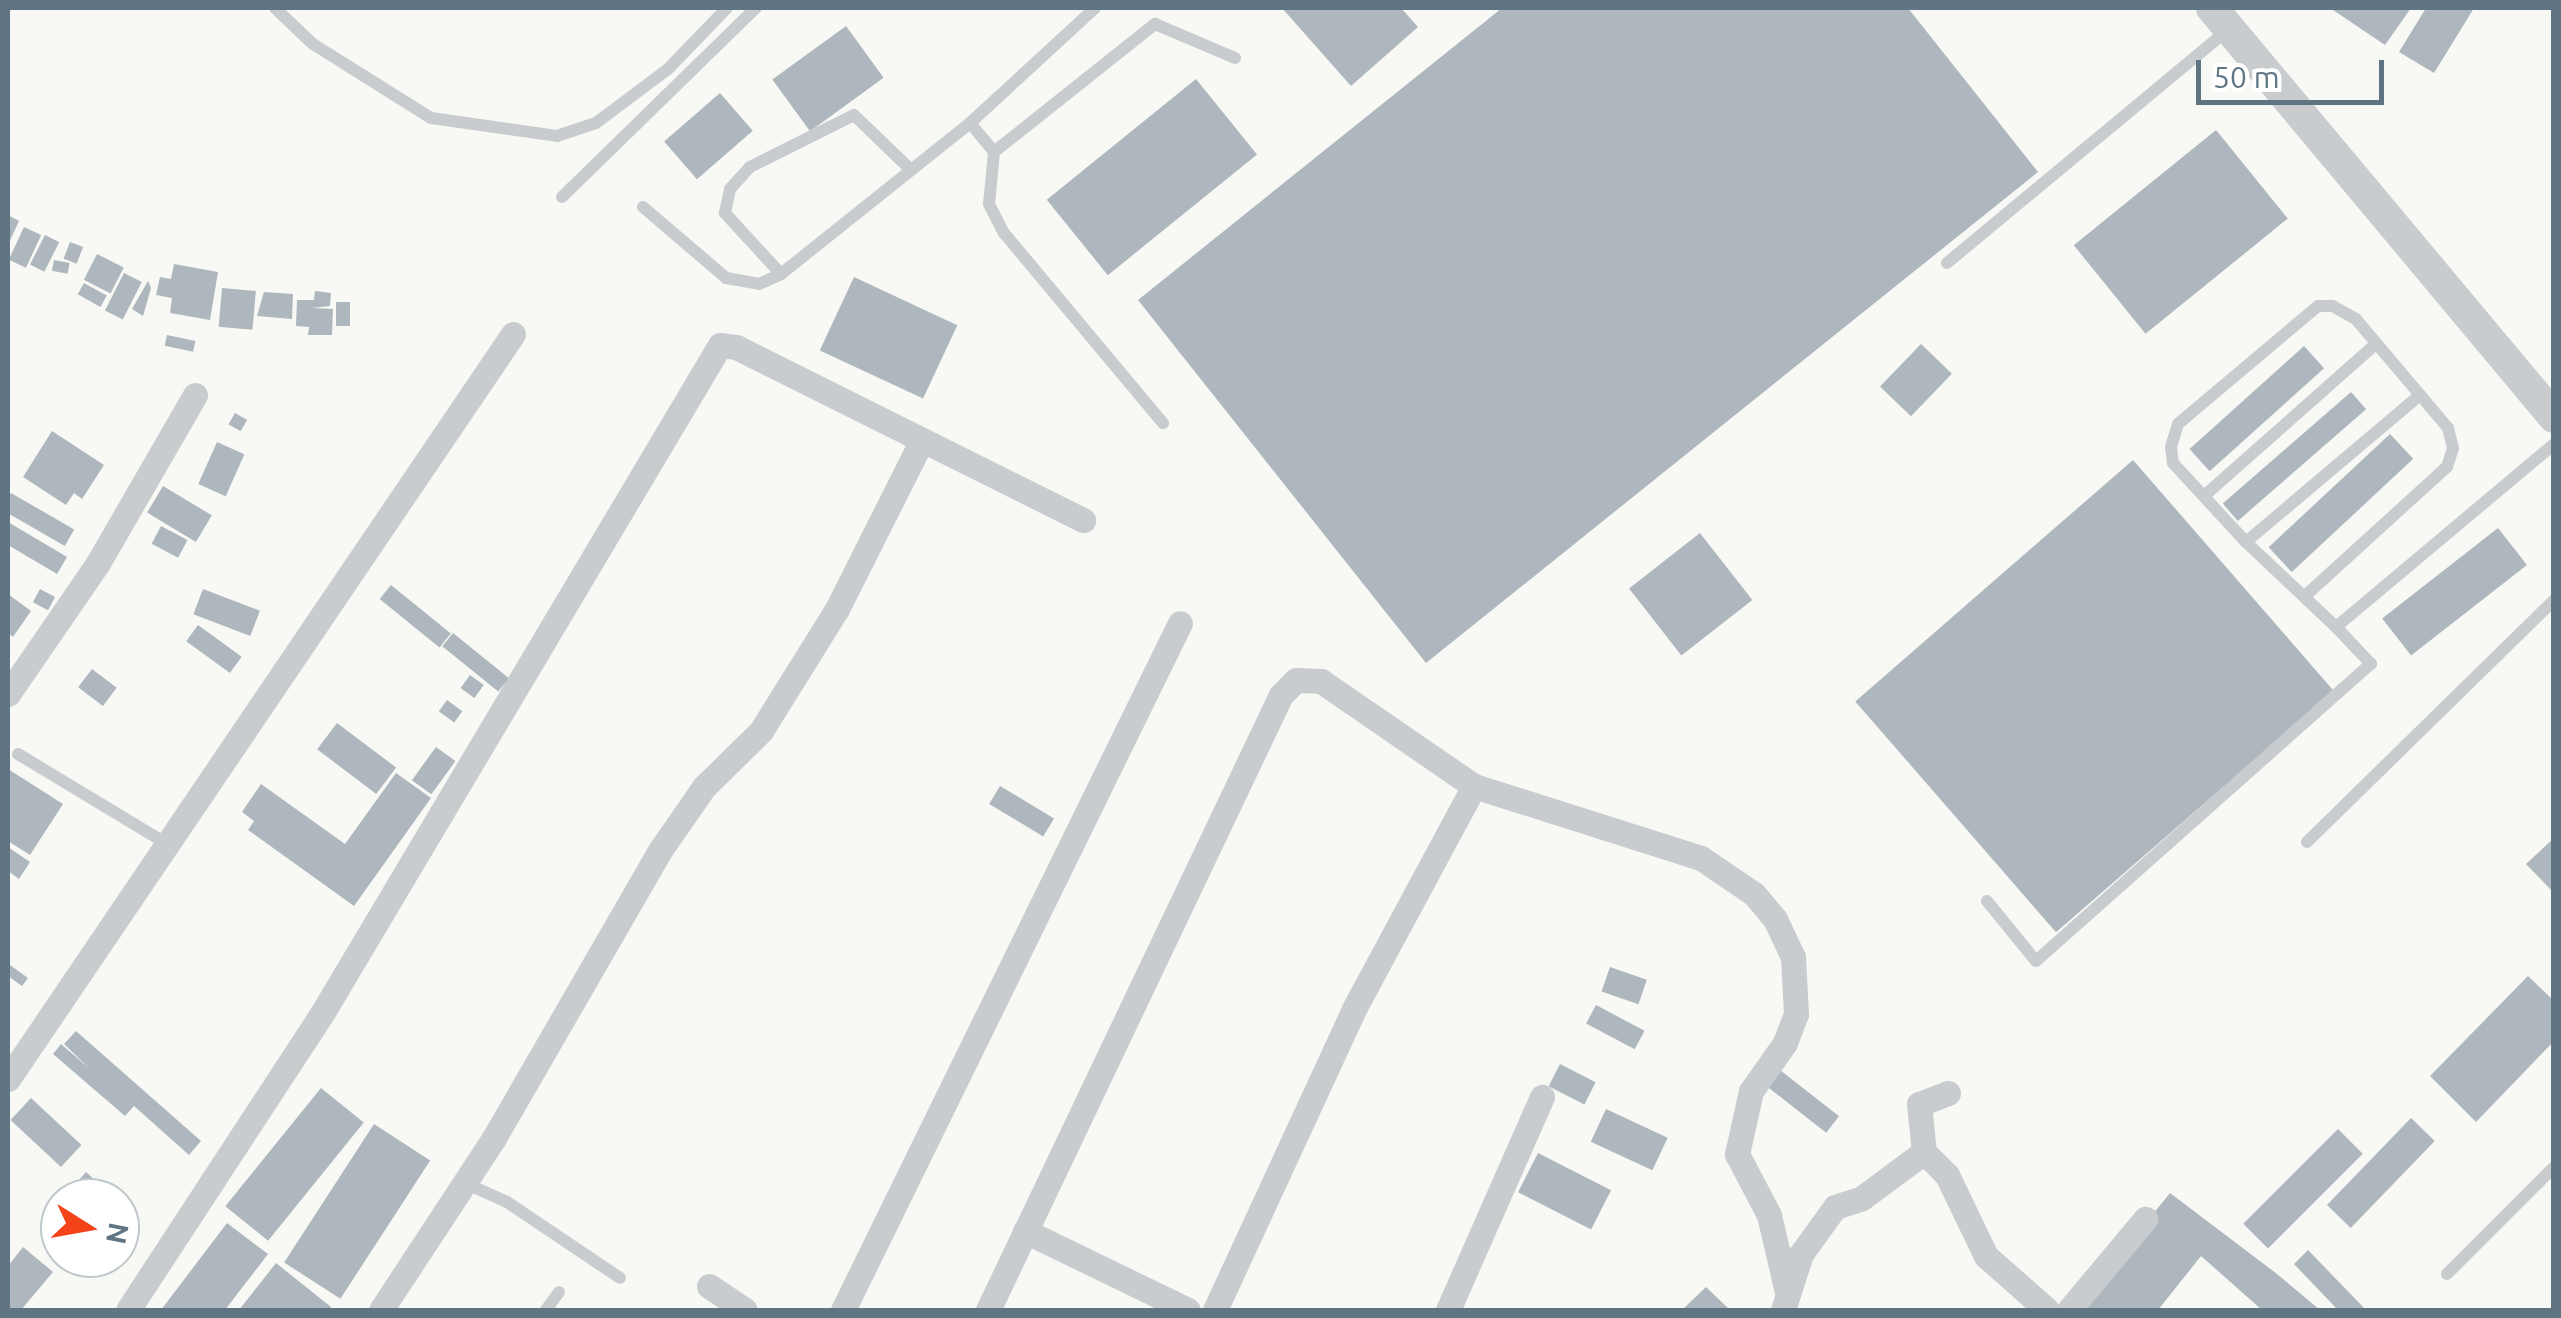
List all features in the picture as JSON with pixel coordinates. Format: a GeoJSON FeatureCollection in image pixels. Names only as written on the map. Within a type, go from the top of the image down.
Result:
{"type":"FeatureCollection","features":[{"type":"Feature","properties":{"kind":"street"},"geometry":{"type":"LineString","coordinates":[[2221,18],[2554,417]]}},
{"type":"Feature","properties":{"kind":"street"},"geometry":{"type":"LineString","coordinates":[[8,1079],[513,334]]}},
{"type":"Feature","properties":{"kind":"street"},"geometry":{"type":"LineString","coordinates":[[128,1310],[323,1012],[554,632],[711,354],[720,345],[736,347],[1083,520]]}},
{"type":"Feature","properties":{"kind":"street"},"geometry":{"type":"LineString","coordinates":[[8,694],[98,563],[195,395]]}},
{"type":"Feature","properties":{"kind":"street"},"geometry":{"type":"LineString","coordinates":[[381,1310],[465,1183],[661,849],[704,787],[761,731],[837,609],[922,440]]}},
{"type":"Feature","properties":{"kind":"street"},"geometry":{"type":"LineString","coordinates":[[843,1310],[1180,622]]}},
{"type":"Feature","properties":{"kind":"street"},"geometry":{"type":"LineString","coordinates":[[988,1310],[1281,694],[1296,680],[1322,681],[1474,786],[1701,858],[1754,894],[1775,918],[1794,957],[1796,1014],[1785,1043],[1751,1091],[1737,1154],[1769,1215],[1785,1300]]}},
{"type":"Feature","properties":{"kind":"street"},"geometry":{"type":"LineString","coordinates":[[1215,1310],[1355,1007],[1474,786]]}},
{"type":"Feature","properties":{"kind":"street"},"geometry":{"type":"LineString","coordinates":[[1948,1093],[1919,1104],[1924,1152],[1947,1175],[1986,1256],[2047,1310]]}},
{"type":"Feature","properties":{"kind":"street"},"geometry":{"type":"LineString","coordinates":[[1448,1310],[1542,1097]]}},
{"type":"Feature","properties":{"kind":"street"},"geometry":{"type":"LineString","coordinates":[[1785,1300],[1801,1254],[1834,1206],[1862,1198],[1924,1152]]}},
{"type":"Feature","properties":{"kind":"street"},"geometry":{"type":"LineString","coordinates":[[2069,1310],[2144,1219]]}},
{"type":"Feature","properties":{"kind":"street"},"geometry":{"type":"LineString","coordinates":[[1025,1232],[1188,1310]]}},
{"type":"Feature","properties":{"kind":"street"},"geometry":{"type":"LineString","coordinates":[[708,1286],[744,1310]]}},
{"type":"Feature","properties":{"kind":"lane"},"geometry":{"type":"LineString","coordinates":[[275,8],[313,44],[431,118],[557,136],[596,124],[668,68],[727,8]]}},
{"type":"Feature","properties":{"kind":"lane"},"geometry":{"type":"LineString","coordinates":[[562,196],[756,8]]}},
{"type":"Feature","properties":{"kind":"lane"},"geometry":{"type":"LineString","coordinates":[[644,208],[726,278],[759,284],[781,274],[970,123],[1090,9]]}},
{"type":"Feature","properties":{"kind":"lane"},"geometry":{"type":"LineString","coordinates":[[1947,263],[2221,18]]}},
{"type":"Feature","properties":{"kind":"lane"},"geometry":{"type":"LineString","coordinates":[[994,152],[1156,24],[1234,58]]}},
{"type":"Feature","properties":{"kind":"lane"},"geometry":{"type":"LineString","coordinates":[[781,274],[725,212],[730,188],[750,167],[854,115],[910,169]]}},
{"type":"Feature","properties":{"kind":"lane"},"geometry":{"type":"LineString","coordinates":[[970,123],[994,152],[989,204],[1004,232],[1163,422]]}},
{"type":"Feature","properties":{"kind":"lane"},"geometry":{"type":"LineString","coordinates":[[1987,901],[2036,961],[2371,664],[2246,542],[2174,463],[2178,424],[2318,306],[2334,306],[2356,319],[2448,428],[2453,448],[2447,467],[2305,596]]}},
{"type":"Feature","properties":{"kind":"lane"},"geometry":{"type":"LineString","coordinates":[[2204,496],[2376,344]]}},
{"type":"Feature","properties":{"kind":"lane"},"geometry":{"type":"LineString","coordinates":[[2246,542],[2420,395]]}},
{"type":"Feature","properties":{"kind":"lane"},"geometry":{"type":"LineString","coordinates":[[2336,627],[2554,444]]}},
{"type":"Feature","properties":{"kind":"lane"},"geometry":{"type":"LineString","coordinates":[[2308,842],[2554,600]]}},
{"type":"Feature","properties":{"kind":"lane"},"geometry":{"type":"LineString","coordinates":[[18,754],[167,844]]}},
{"type":"Feature","properties":{"kind":"lane"},"geometry":{"type":"LineString","coordinates":[[2447,1274],[2554,1167]]}},
{"type":"Feature","properties":{"kind":"lane"},"geometry":{"type":"LineString","coordinates":[[465,1183],[506,1202],[620,1278]]}},
{"type":"Feature","properties":{"kind":"lane"},"geometry":{"type":"LineString","coordinates":[[546,1310],[559,1292]]}},
{"type":"Feature","properties":{"kind":"building"},"geometry":{"type":"Polygon","coordinates":[[[1282,8],[1401,8],[1418,27],[1351,86],[1282,8]]]}},
{"type":"Feature","properties":{"kind":"building"},"geometry":{"type":"Polygon","coordinates":[[[1502,8],[1908,8],[2038,172],[1426,663],[1138,300],[1502,8]]]}},
{"type":"Feature","properties":{"kind":"building"},"geometry":{"type":"Polygon","coordinates":[[[2330,8],[2411,8],[2385,45],[2330,8]]]}},
{"type":"Feature","properties":{"kind":"building"},"geometry":{"type":"Polygon","coordinates":[[[2426,8],[2474,8],[2434,73],[2399,52],[2426,8]]]}},
{"type":"Feature","properties":{"kind":"building"},"geometry":{"type":"Polygon","coordinates":[[[846,26],[884,78],[810,131],[772,79],[846,26]]]}},
{"type":"Feature","properties":{"kind":"building"},"geometry":{"type":"Polygon","coordinates":[[[1196,79],[1257,154],[1108,275],[1047,200],[1196,79]]]}},
{"type":"Feature","properties":{"kind":"building"},"geometry":{"type":"Polygon","coordinates":[[[720,93],[753,131],[697,179],[664,142],[720,93]]]}},
{"type":"Feature","properties":{"kind":"building"},"geometry":{"type":"Polygon","coordinates":[[[2216,130],[2288,219],[2146,334],[2074,245],[2216,130]]]}},
{"type":"Feature","properties":{"kind":"building"},"geometry":{"type":"Polygon","coordinates":[[[8,215],[19,221],[8,245],[8,215]]]}},
{"type":"Feature","properties":{"kind":"building"},"geometry":{"type":"Polygon","coordinates":[[[24,227],[41,235],[26,268],[9,260],[24,227]]]}},
{"type":"Feature","properties":{"kind":"building"},"geometry":{"type":"Polygon","coordinates":[[[45,235],[59,242],[44,272],[30,264],[45,235]]]}},
{"type":"Feature","properties":{"kind":"building"},"geometry":{"type":"Polygon","coordinates":[[[70,242],[83,247],[77,264],[64,259],[70,242]]]}},
{"type":"Feature","properties":{"kind":"building"},"geometry":{"type":"Polygon","coordinates":[[[97,254],[124,268],[111,293],[84,280],[97,254]]]}},
{"type":"Feature","properties":{"kind":"building"},"geometry":{"type":"Polygon","coordinates":[[[54,260],[70,263],[68,274],[52,271],[54,260]]]}},
{"type":"Feature","properties":{"kind":"building"},"geometry":{"type":"Polygon","coordinates":[[[174,264],[218,272],[210,320],[170,313],[172,298],[156,295],[160,277],[171,279],[174,264]]]}},
{"type":"Feature","properties":{"kind":"building"},"geometry":{"type":"Polygon","coordinates":[[[124,273],[142,282],[123,320],[105,310],[124,273]]]}},
{"type":"Feature","properties":{"kind":"building"},"geometry":{"type":"Polygon","coordinates":[[[854,277],[957,325],[923,399],[820,350],[854,277]]]}},
{"type":"Feature","properties":{"kind":"building"},"geometry":{"type":"Polygon","coordinates":[[[148,281],[151,288],[143,316],[132,309],[148,281]]]}},
{"type":"Feature","properties":{"kind":"building"},"geometry":{"type":"Polygon","coordinates":[[[84,283],[107,296],[100,307],[78,294],[84,283]]]}},
{"type":"Feature","properties":{"kind":"building"},"geometry":{"type":"Polygon","coordinates":[[[222,288],[256,291],[252,330],[219,327],[222,288]]]}},
{"type":"Feature","properties":{"kind":"building"},"geometry":{"type":"Polygon","coordinates":[[[315,291],[331,293],[330,306],[312,308],[333,309],[332,335],[308,335],[309,327],[296,326],[297,300],[314,300],[315,291]]]}},
{"type":"Feature","properties":{"kind":"building"},"geometry":{"type":"Polygon","coordinates":[[[264,292],[293,294],[292,319],[257,316],[264,292]]]}},
{"type":"Feature","properties":{"kind":"building"},"geometry":{"type":"Polygon","coordinates":[[[336,302],[350,302],[350,326],[336,326],[336,302]]]}},
{"type":"Feature","properties":{"kind":"building"},"geometry":{"type":"Polygon","coordinates":[[[167,335],[195,341],[193,352],[165,346],[167,335]]]}},
{"type":"Feature","properties":{"kind":"building"},"geometry":{"type":"Polygon","coordinates":[[[1921,344],[1952,374],[1911,416],[1880,386],[1921,344]]]}},
{"type":"Feature","properties":{"kind":"building"},"geometry":{"type":"Polygon","coordinates":[[[2304,346],[2324,368],[2210,471],[2190,449],[2304,346]]]}},
{"type":"Feature","properties":{"kind":"building"},"geometry":{"type":"Polygon","coordinates":[[[2351,392],[2366,409],[2238,521],[2223,504],[2351,392]]]}},
{"type":"Feature","properties":{"kind":"building"},"geometry":{"type":"Polygon","coordinates":[[[235,413],[247,420],[241,431],[228,424],[235,413]]]}},
{"type":"Feature","properties":{"kind":"building"},"geometry":{"type":"Polygon","coordinates":[[[52,431],[104,465],[82,499],[74,493],[66,505],[23,477],[52,431]]]}},
{"type":"Feature","properties":{"kind":"building"},"geometry":{"type":"Polygon","coordinates":[[[2390,434],[2413,459],[2292,572],[2269,547],[2390,434]]]}},
{"type":"Feature","properties":{"kind":"building"},"geometry":{"type":"Polygon","coordinates":[[[217,442],[244,454],[226,496],[198,484],[217,442]]]}},
{"type":"Feature","properties":{"kind":"building"},"geometry":{"type":"Polygon","coordinates":[[[2133,460],[2334,691],[2056,932],[1855,701],[2133,460]]]}},
{"type":"Feature","properties":{"kind":"building"},"geometry":{"type":"Polygon","coordinates":[[[163,486],[212,515],[196,542],[147,513],[163,486]]]}},
{"type":"Feature","properties":{"kind":"building"},"geometry":{"type":"Polygon","coordinates":[[[11,493],[74,530],[65,546],[8,513],[11,493]]]}},
{"type":"Feature","properties":{"kind":"building"},"geometry":{"type":"Polygon","coordinates":[[[8,522],[67,557],[57,574],[8,545],[8,522]]]}},
{"type":"Feature","properties":{"kind":"building"},"geometry":{"type":"Polygon","coordinates":[[[161,526],[187,540],[178,558],[152,544],[161,526]]]}},
{"type":"Feature","properties":{"kind":"building"},"geometry":{"type":"Polygon","coordinates":[[[2498,528],[2527,565],[2411,656],[2382,619],[2498,528]]]}},
{"type":"Feature","properties":{"kind":"building"},"geometry":{"type":"Polygon","coordinates":[[[1700,533],[1752,600],[1681,655],[1629,588],[1700,533]]]}},
{"type":"Feature","properties":{"kind":"building"},"geometry":{"type":"Polygon","coordinates":[[[391,585],[451,633],[440,647],[380,599],[391,585]]]}},
{"type":"Feature","properties":{"kind":"building"},"geometry":{"type":"Polygon","coordinates":[[[40,589],[55,597],[48,610],[33,602],[40,589]]]}},
{"type":"Feature","properties":{"kind":"building"},"geometry":{"type":"Polygon","coordinates":[[[203,589],[260,611],[250,636],[193,614],[203,589]]]}},
{"type":"Feature","properties":{"kind":"building"},"geometry":{"type":"Polygon","coordinates":[[[8,594],[31,611],[13,637],[8,633],[8,594]]]}},
{"type":"Feature","properties":{"kind":"building"},"geometry":{"type":"Polygon","coordinates":[[[198,625],[242,657],[230,673],[186,641],[198,625]]]}},
{"type":"Feature","properties":{"kind":"building"},"geometry":{"type":"Polygon","coordinates":[[[453,633],[509,678],[498,692],[442,646],[453,633]]]}},
{"type":"Feature","properties":{"kind":"building"},"geometry":{"type":"Polygon","coordinates":[[[92,669],[117,688],[103,706],[78,687],[92,669]]]}},
{"type":"Feature","properties":{"kind":"building"},"geometry":{"type":"Polygon","coordinates":[[[470,675],[484,685],[474,698],[461,688],[470,675]]]}},
{"type":"Feature","properties":{"kind":"building"},"geometry":{"type":"Polygon","coordinates":[[[447,700],[462,711],[454,722],[439,711],[447,700]]]}},
{"type":"Feature","properties":{"kind":"building"},"geometry":{"type":"Polygon","coordinates":[[[337,723],[396,768],[376,794],[317,749],[337,723]]]}},
{"type":"Feature","properties":{"kind":"building"},"geometry":{"type":"Polygon","coordinates":[[[436,747],[455,761],[431,794],[412,780],[436,747]]]}},
{"type":"Feature","properties":{"kind":"building"},"geometry":{"type":"Polygon","coordinates":[[[8,769],[63,804],[30,855],[8,841],[8,769]]]}},
{"type":"Feature","properties":{"kind":"building"},"geometry":{"type":"Polygon","coordinates":[[[396,773],[431,798],[354,906],[248,830],[254,821],[242,812],[261,784],[345,844],[396,773]]]}},
{"type":"Feature","properties":{"kind":"building"},"geometry":{"type":"Polygon","coordinates":[[[1000,786],[1054,818],[1043,836],[989,804],[1000,786]]]}},
{"type":"Feature","properties":{"kind":"building"},"geometry":{"type":"Polygon","coordinates":[[[2554,838],[2554,893],[2526,864],[2554,838]]]}},
{"type":"Feature","properties":{"kind":"building"},"geometry":{"type":"Polygon","coordinates":[[[8,847],[30,862],[19,879],[8,871],[8,847]]]}},
{"type":"Feature","properties":{"kind":"building"},"geometry":{"type":"Polygon","coordinates":[[[10,965],[28,978],[22,986],[8,976],[10,965]]]}},
{"type":"Feature","properties":{"kind":"building"},"geometry":{"type":"Polygon","coordinates":[[[1610,967],[1647,980],[1638,1004],[1602,992],[1610,967]]]}},
{"type":"Feature","properties":{"kind":"building"},"geometry":{"type":"Polygon","coordinates":[[[2528,976],[2554,1001],[2554,1041],[2476,1122],[2430,1076],[2528,976]]]}},
{"type":"Feature","properties":{"kind":"building"},"geometry":{"type":"Polygon","coordinates":[[[1596,1005],[1645,1031],[1635,1049],[1586,1024],[1596,1005]]]}},
{"type":"Feature","properties":{"kind":"building"},"geometry":{"type":"Polygon","coordinates":[[[76,1031],[201,1141],[189,1155],[134,1106],[125,1116],[53,1054],[61,1044],[90,1069],[64,1044],[76,1031]]]}},
{"type":"Feature","properties":{"kind":"building"},"geometry":{"type":"Polygon","coordinates":[[[1560,1064],[1596,1082],[1584,1104],[1549,1086],[1560,1064]]]}},
{"type":"Feature","properties":{"kind":"building"},"geometry":{"type":"Polygon","coordinates":[[[1780,1070],[1839,1116],[1826,1133],[1767,1087],[1780,1070]]]}},
{"type":"Feature","properties":{"kind":"building"},"geometry":{"type":"Polygon","coordinates":[[[321,1088],[364,1123],[268,1241],[225,1206],[321,1088]]]}},
{"type":"Feature","properties":{"kind":"building"},"geometry":{"type":"Polygon","coordinates":[[[31,1098],[81,1145],[61,1167],[11,1120],[31,1098]]]}},
{"type":"Feature","properties":{"kind":"building"},"geometry":{"type":"Polygon","coordinates":[[[1606,1109],[1668,1138],[1652,1170],[1591,1142],[1606,1109]]]}},
{"type":"Feature","properties":{"kind":"building"},"geometry":{"type":"Polygon","coordinates":[[[2411,1118],[2435,1141],[2351,1228],[2327,1205],[2411,1118]]]}},
{"type":"Feature","properties":{"kind":"building"},"geometry":{"type":"Polygon","coordinates":[[[374,1124],[430,1160],[340,1299],[284,1262],[374,1124]]]}},
{"type":"Feature","properties":{"kind":"building"},"geometry":{"type":"Polygon","coordinates":[[[2338,1129],[2363,1154],[2268,1249],[2243,1224],[2338,1129]]]}},
{"type":"Feature","properties":{"kind":"building"},"geometry":{"type":"Polygon","coordinates":[[[1538,1153],[1611,1190],[1591,1229],[1518,1192],[1538,1153]]]}},
{"type":"Feature","properties":{"kind":"building"},"geometry":{"type":"Polygon","coordinates":[[[2170,1193],[2320,1310],[2262,1310],[2201,1256],[2158,1310],[2088,1310],[2080,1304],[2170,1193]]]}},
{"type":"Feature","properties":{"kind":"building"},"geometry":{"type":"Polygon","coordinates":[[[227,1223],[268,1254],[225,1310],[161,1310],[227,1223]]]}},
{"type":"Feature","properties":{"kind":"building"},"geometry":{"type":"Polygon","coordinates":[[[23,1247],[40,1261],[40,1278],[48,1278],[21,1310],[8,1310],[8,1266],[23,1247]]]}},
{"type":"Feature","properties":{"kind":"building"},"geometry":{"type":"Polygon","coordinates":[[[2308,1250],[2366,1310],[2338,1310],[2294,1264],[2308,1250]]]}},
{"type":"Feature","properties":{"kind":"building"},"geometry":{"type":"Polygon","coordinates":[[[276,1263],[331,1307],[329,1310],[239,1310],[276,1263]]]}},
{"type":"Feature","properties":{"kind":"building"},"geometry":{"type":"Polygon","coordinates":[[[1706,1287],[1730,1310],[1682,1310],[1706,1287]]]}}]}
